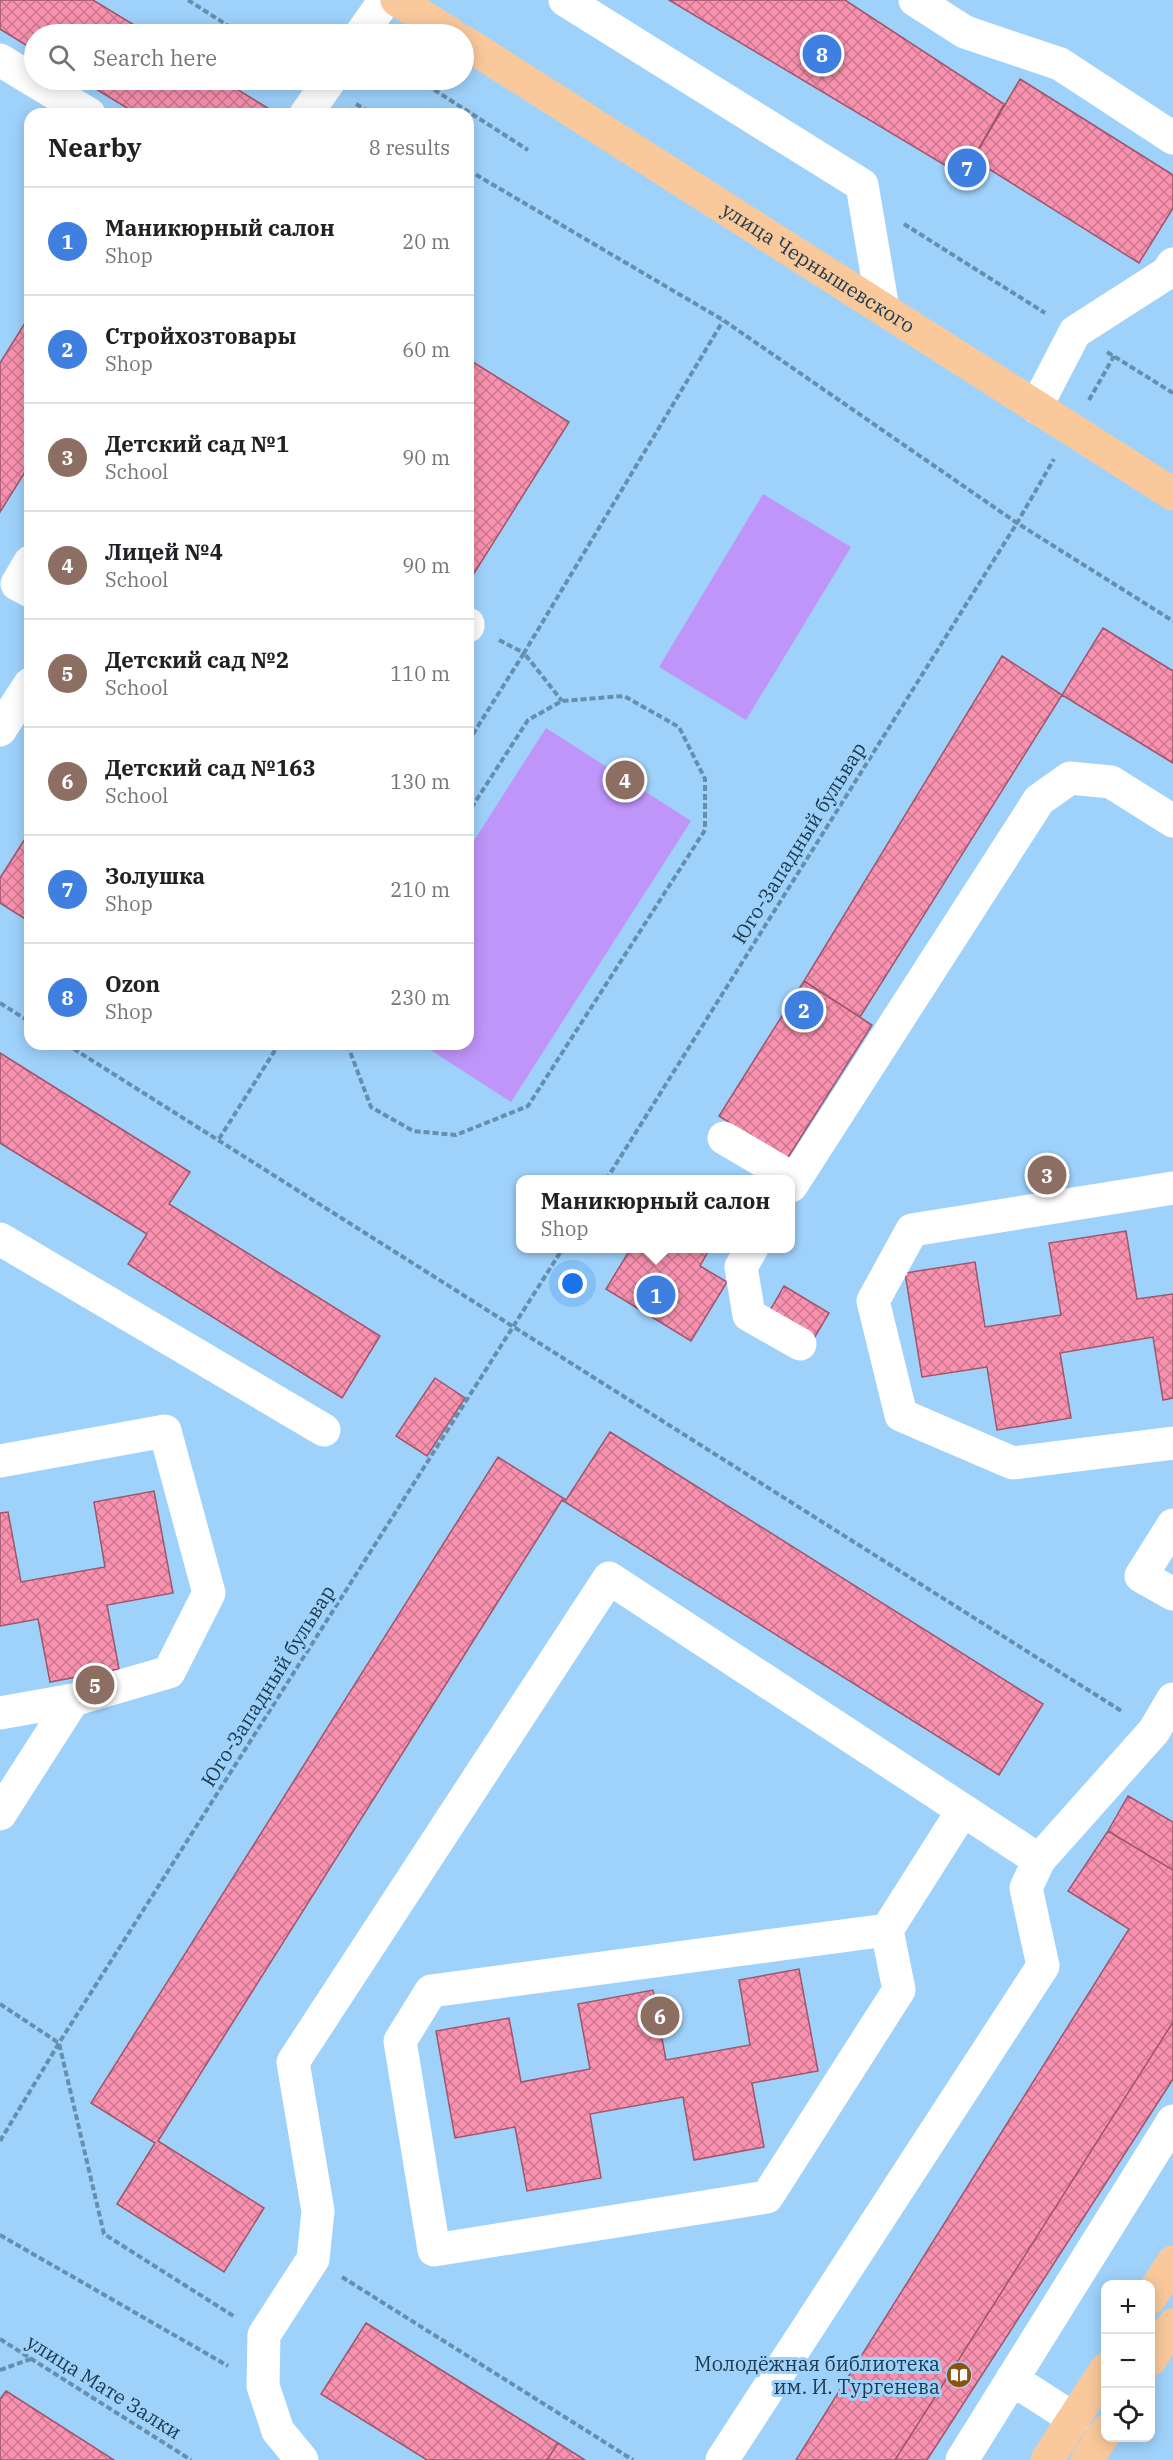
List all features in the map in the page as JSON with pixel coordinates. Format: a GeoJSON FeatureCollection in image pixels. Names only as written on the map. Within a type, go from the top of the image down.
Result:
{"type":"FeatureCollection","features":[{"type":"Feature","properties":{"kind":"main road"},"geometry":{"type":"LineString","coordinates":[[397,0],[435,24]]}},
{"type":"Feature","properties":{"kind":"main road","name":"улица Чернышевского"},"geometry":{"type":"LineString","coordinates":[[474,48],[1173,494]]}},
{"type":"Feature","properties":{"kind":"main road"},"geometry":{"type":"LineString","coordinates":[[1155,2290],[1173,2262]]}},
{"type":"Feature","properties":{"kind":"main road"},"geometry":{"type":"LineString","coordinates":[[1155,2352],[1173,2325]]}},
{"type":"Feature","properties":{"kind":"main road"},"geometry":{"type":"LineString","coordinates":[[1047,2460],[1101,2377]]}},
{"type":"Feature","properties":{"kind":"main road"},"geometry":{"type":"LineString","coordinates":[[1074,2419],[1098,2443]]}},
{"type":"Feature","properties":{"kind":"lane"},"geometry":{"type":"LineString","coordinates":[[368,24],[385,0]]}},
{"type":"Feature","properties":{"kind":"lane"},"geometry":{"type":"LineString","coordinates":[[565,0],[862,184],[883,309]]}},
{"type":"Feature","properties":{"kind":"lane"},"geometry":{"type":"LineString","coordinates":[[915,0],[965,32],[1060,64],[1173,138]]}},
{"type":"Feature","properties":{"kind":"lane"},"geometry":{"type":"LineString","coordinates":[[0,60],[24,75]]}},
{"type":"Feature","properties":{"kind":"lane"},"geometry":{"type":"LineString","coordinates":[[49,90],[78,108]]}},
{"type":"Feature","properties":{"kind":"lane"},"geometry":{"type":"LineString","coordinates":[[310,108],[323,90]]}},
{"type":"Feature","properties":{"kind":"lane"},"geometry":{"type":"LineString","coordinates":[[1036,407],[1075,332],[1167,273],[1173,264]]}},
{"type":"Feature","properties":{"kind":"lane"},"geometry":{"type":"LineString","coordinates":[[24,572],[17,584],[24,588]]}},
{"type":"Feature","properties":{"kind":"lane"},"geometry":{"type":"LineString","coordinates":[[0,730],[24,693]]}},
{"type":"Feature","properties":{"kind":"lane"},"geometry":{"type":"LineString","coordinates":[[795,1180],[1039,800],[1070,778],[1111,782],[1173,821]]}},
{"type":"Feature","properties":{"kind":"lane"},"geometry":{"type":"LineString","coordinates":[[724,1138],[781,1175]]}},
{"type":"Feature","properties":{"kind":"lane"},"geometry":{"type":"LineString","coordinates":[[1173,1188],[912,1230],[873,1300],[901,1415],[1013,1463],[1173,1443]]}},
{"type":"Feature","properties":{"kind":"lane"},"geometry":{"type":"LineString","coordinates":[[0,1239],[324,1430]]}},
{"type":"Feature","properties":{"kind":"lane"},"geometry":{"type":"LineString","coordinates":[[749,1253],[741,1267],[749,1315],[800,1344]]}},
{"type":"Feature","properties":{"kind":"lane"},"geometry":{"type":"LineString","coordinates":[[0,1461],[165,1431],[209,1593],[169,1672],[73,1700],[0,1713]]}},
{"type":"Feature","properties":{"kind":"lane"},"geometry":{"type":"LineString","coordinates":[[1173,1524],[1141,1576],[1173,1594]]}},
{"type":"Feature","properties":{"kind":"lane"},"geometry":{"type":"LineString","coordinates":[[302,2460],[278,2430],[263,2386],[264,2336],[313,2259],[318,2211],[293,2062],[609,1578],[1039,1860]]}},
{"type":"Feature","properties":{"kind":"lane"},"geometry":{"type":"LineString","coordinates":[[722,2460],[1043,1966],[1026,1888],[1039,1860],[1154,1731],[1173,1699]]}},
{"type":"Feature","properties":{"kind":"lane"},"geometry":{"type":"LineString","coordinates":[[0,1814],[73,1700]]}},
{"type":"Feature","properties":{"kind":"lane"},"geometry":{"type":"LineString","coordinates":[[887,1930],[430,1990],[400,2041],[434,2250],[767,2196],[899,1990],[887,1930],[963,1810]]}},
{"type":"Feature","properties":{"kind":"lane"},"geometry":{"type":"LineString","coordinates":[[962,2460],[1173,2121]]}},
{"type":"Feature","properties":{"kind":"lane"},"geometry":{"type":"LineString","coordinates":[[1012,2379],[1074,2419]]}},
{"type":"Feature","properties":{"kind":"path"},"geometry":{"type":"LineString","coordinates":[[188,0],[225,24]]}},
{"type":"Feature","properties":{"kind":"path"},"geometry":{"type":"LineString","coordinates":[[435,90],[463,108]]}},
{"type":"Feature","properties":{"kind":"path"},"geometry":{"type":"LineString","coordinates":[[474,115],[528,150]]}},
{"type":"Feature","properties":{"kind":"path"},"geometry":{"type":"LineString","coordinates":[[474,174],[723,320],[1017,523],[1173,621]]}},
{"type":"Feature","properties":{"kind":"path"},"geometry":{"type":"LineString","coordinates":[[865,200],[1173,393]]}},
{"type":"Feature","properties":{"kind":"path"},"geometry":{"type":"LineString","coordinates":[[474,732],[723,320]]}},
{"type":"Feature","properties":{"kind":"path"},"geometry":{"type":"LineString","coordinates":[[1089,400],[1114,356]]}},
{"type":"Feature","properties":{"kind":"path","name":"Юго-Западный бульвар"},"geometry":{"type":"LineString","coordinates":[[609,1175],[1017,523],[1056,457]]}},
{"type":"Feature","properties":{"kind":"path"},"geometry":{"type":"LineString","coordinates":[[474,628],[524,653],[562,701]]}},
{"type":"Feature","properties":{"kind":"path"},"geometry":{"type":"LineString","coordinates":[[349,1050],[371,1107],[413,1131],[456,1135],[528,1106],[705,830],[705,779],[679,727],[624,696],[562,701],[528,720],[474,804]]}},
{"type":"Feature","properties":{"kind":"path"},"geometry":{"type":"LineString","coordinates":[[0,1003],[24,1018]]}},
{"type":"Feature","properties":{"kind":"path"},"geometry":{"type":"LineString","coordinates":[[76,1050],[1154,1731]]}},
{"type":"Feature","properties":{"kind":"path"},"geometry":{"type":"LineString","coordinates":[[219,1139],[275,1050]]}},
{"type":"Feature","properties":{"kind":"path","name":"Юго-Западный бульвар"},"geometry":{"type":"LineString","coordinates":[[0,2141],[59,2043],[560,1253]]}},
{"type":"Feature","properties":{"kind":"path"},"geometry":{"type":"LineString","coordinates":[[0,2004],[59,2043],[104,2234],[264,2336]]}},
{"type":"Feature","properties":{"kind":"path"},"geometry":{"type":"LineString","coordinates":[[0,2235],[263,2386]]}},
{"type":"Feature","properties":{"kind":"path"},"geometry":{"type":"LineString","coordinates":[[313,2259],[633,2460]]}},
{"type":"Feature","properties":{"kind":"path","name":"улица Мате Залки"},"geometry":{"type":"LineString","coordinates":[[0,2339],[192,2460]]}},
{"type":"Feature","properties":{"kind":"path"},"geometry":{"type":"LineString","coordinates":[[0,2370],[32,2359]]}},
{"type":"Feature","properties":{"kind":"shaded area"},"geometry":{"type":"Polygon","coordinates":[[[763,494],[851,547],[746,720],[659,667],[763,494]]]}},
{"type":"Feature","properties":{"kind":"shaded area"},"geometry":{"type":"Polygon","coordinates":[[[546,728],[691,821],[511,1102],[430,1050],[474,1050],[474,841],[546,728]]]}},
{"type":"Feature","properties":{"kind":"building"},"geometry":{"type":"Polygon","coordinates":[[[0,0],[93,0],[133,24],[24,24],[24,44],[0,29],[0,0]]]}},
{"type":"Feature","properties":{"kind":"building"},"geometry":{"type":"Polygon","coordinates":[[[669,0],[845,0],[1004,104],[963,176],[669,0]]]}},
{"type":"Feature","properties":{"kind":"building"},"geometry":{"type":"Polygon","coordinates":[[[1020,79],[1173,175],[1173,208],[1139,263],[973,159],[1020,79]]]}},
{"type":"Feature","properties":{"kind":"building"},"geometry":{"type":"Polygon","coordinates":[[[97,90],[238,90],[268,108],[127,108],[97,90]]]}},
{"type":"Feature","properties":{"kind":"building"},"geometry":{"type":"Polygon","coordinates":[[[24,325],[24,474],[0,512],[0,363],[24,325]]]}},
{"type":"Feature","properties":{"kind":"building"},"geometry":{"type":"Polygon","coordinates":[[[474,363],[569,422],[474,573],[474,363]]]}},
{"type":"Feature","properties":{"kind":"building"},"geometry":{"type":"Polygon","coordinates":[[[1103,628],[1173,671],[1173,763],[1062,695],[1103,628]]]}},
{"type":"Feature","properties":{"kind":"building"},"geometry":{"type":"Polygon","coordinates":[[[1002,656],[1062,695],[860,1017],[804,981],[1002,656]]]}},
{"type":"Feature","properties":{"kind":"building"},"geometry":{"type":"Polygon","coordinates":[[[24,840],[24,918],[0,903],[0,878],[24,840]]]}},
{"type":"Feature","properties":{"kind":"building"},"geometry":{"type":"Polygon","coordinates":[[[804,981],[872,1025],[787,1159],[719,1116],[804,981]]]}},
{"type":"Feature","properties":{"kind":"building"},"geometry":{"type":"Polygon","coordinates":[[[0,1053],[190,1172],[169,1204],[380,1336],[342,1398],[128,1264],[147,1234],[0,1143],[0,1053]]]}},
{"type":"Feature","properties":{"kind":"building"},"geometry":{"type":"Polygon","coordinates":[[[1126,1231],[1137,1299],[1173,1294],[1173,1398],[1163,1400],[1153,1337],[1060,1353],[1071,1418],[997,1430],[987,1367],[922,1377],[905,1273],[975,1262],[985,1327],[1061,1315],[1049,1243],[1126,1231]]]}},
{"type":"Feature","properties":{"kind":"building"},"geometry":{"type":"Polygon","coordinates":[[[628,1253],[707,1253],[700,1266],[727,1282],[691,1341],[606,1289],[628,1253]]]}},
{"type":"Feature","properties":{"kind":"building"},"geometry":{"type":"Polygon","coordinates":[[[784,1286],[829,1313],[813,1340],[768,1314],[784,1286]]]}},
{"type":"Feature","properties":{"kind":"building"},"geometry":{"type":"Polygon","coordinates":[[[435,1378],[465,1398],[427,1456],[396,1436],[435,1378]]]}},
{"type":"Feature","properties":{"kind":"building"},"geometry":{"type":"Polygon","coordinates":[[[610,1432],[1043,1704],[999,1775],[562,1500],[158,2141],[264,2208],[224,2272],[117,2204],[155,2143],[91,2103],[498,1457],[566,1500],[610,1432]]]}},
{"type":"Feature","properties":{"kind":"building"},"geometry":{"type":"Polygon","coordinates":[[[154,1491],[173,1593],[107,1605],[119,1669],[50,1682],[38,1619],[0,1626],[0,1513],[8,1512],[21,1582],[105,1567],[94,1502],[154,1491]]]}},
{"type":"Feature","properties":{"kind":"building"},"geometry":{"type":"Polygon","coordinates":[[[1128,1796],[1173,1822],[1173,1870],[1108,1831],[1128,1796]]]}},
{"type":"Feature","properties":{"kind":"building"},"geometry":{"type":"Polygon","coordinates":[[[1108,1831],[1173,1870],[1173,2022],[895,2460],[796,2460],[1129,1929],[1068,1891],[1108,1831]]]}},
{"type":"Feature","properties":{"kind":"building"},"geometry":{"type":"Polygon","coordinates":[[[799,1969],[818,2071],[752,2083],[764,2147],[694,2160],[683,2097],[590,2114],[601,2178],[527,2191],[515,2127],[455,2138],[436,2031],[509,2018],[521,2082],[590,2069],[578,2004],[653,1990],[666,2060],[750,2045],[739,1980],[799,1969]]]}},
{"type":"Feature","properties":{"kind":"building"},"geometry":{"type":"Polygon","coordinates":[[[1173,2022],[1173,2079],[927,2460],[895,2460],[1173,2022]]]}},
{"type":"Feature","properties":{"kind":"building"},"geometry":{"type":"Polygon","coordinates":[[[366,2323],[558,2443],[547,2460],[427,2460],[321,2394],[366,2323]]]}},
{"type":"Feature","properties":{"kind":"building"},"geometry":{"type":"Polygon","coordinates":[[[6,2391],[114,2460],[0,2460],[0,2399],[6,2391]]]}},
{"type":"Feature","properties":{"kind":"building"},"geometry":{"type":"Polygon","coordinates":[[[558,2443],[585,2460],[547,2460],[558,2443]]]}},
{"type":"Feature","properties":{"kind":"place","name":"Ozon"},"geometry":{"type":"Point","coordinates":[822,54]}},
{"type":"Feature","properties":{"kind":"place","name":"Золушка"},"geometry":{"type":"Point","coordinates":[967,168]}},
{"type":"Feature","properties":{"kind":"place","name":"Лицей №4"},"geometry":{"type":"Point","coordinates":[625,780]}},
{"type":"Feature","properties":{"kind":"place","name":"Стройхозтовары"},"geometry":{"type":"Point","coordinates":[804,1010]}},
{"type":"Feature","properties":{"kind":"place","name":"Детский сад №1"},"geometry":{"type":"Point","coordinates":[1047,1175]}},
{"type":"Feature","properties":{"kind":"place","name":"Маникюрный салон"},"geometry":{"type":"Point","coordinates":[656,1295]}},
{"type":"Feature","properties":{"kind":"place","name":"Детский сад №2"},"geometry":{"type":"Point","coordinates":[95,1685]}},
{"type":"Feature","properties":{"kind":"place","name":"Детский сад №163"},"geometry":{"type":"Point","coordinates":[660,2016]}},
{"type":"Feature","properties":{"kind":"place","name":"Молодёжная библиотека им. И. Тургенева"},"geometry":{"type":"Point","coordinates":[959,2375]}}]}
